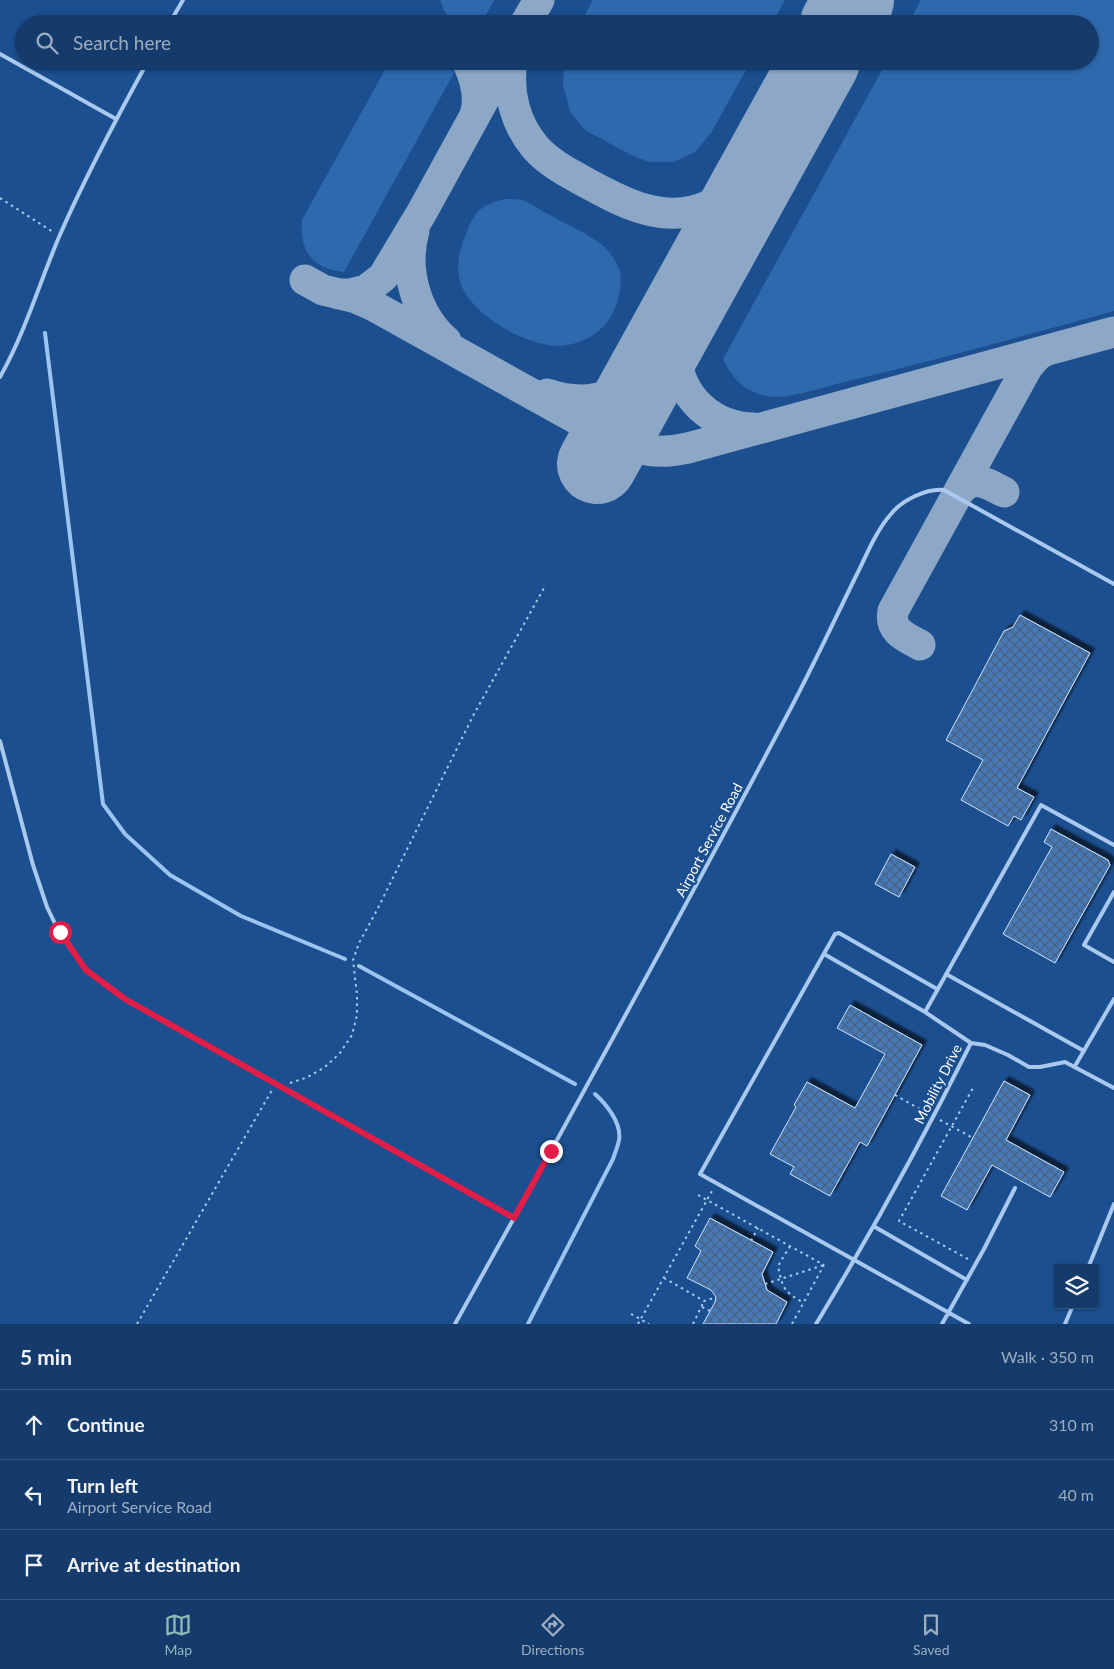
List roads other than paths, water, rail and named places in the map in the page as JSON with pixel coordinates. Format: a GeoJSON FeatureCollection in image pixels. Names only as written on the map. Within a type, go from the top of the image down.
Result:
{"type":"FeatureCollection","features":[{"type":"Feature","properties":{"kind":"lane"},"geometry":{"type":"LineString","coordinates":[[174,15],[183,0]]}},
{"type":"Feature","properties":{"kind":"lane"},"geometry":{"type":"LineString","coordinates":[[0,54],[15,62]]}},
{"type":"Feature","properties":{"kind":"lane"},"geometry":{"type":"LineString","coordinates":[[29,70],[116,119]]}},
{"type":"Feature","properties":{"kind":"lane"},"geometry":{"type":"LineString","coordinates":[[0,377],[25,327],[36,292],[59,236],[116,119],[143,70]]}},
{"type":"Feature","properties":{"kind":"lane","name":"Airport Service Road"},"geometry":{"type":"LineString","coordinates":[[455,1324],[718,847],[813,667],[880,528],[892,512],[906,502],[936,489],[944,490],[1114,584]]}},
{"type":"Feature","properties":{"kind":"lane"},"geometry":{"type":"LineString","coordinates":[[0,741],[47,907],[60,932],[86,970],[125,999],[514,1218]]}},
{"type":"Feature","properties":{"kind":"lane"},"geometry":{"type":"LineString","coordinates":[[924,1012],[1041,805],[1114,845]]}},
{"type":"Feature","properties":{"kind":"lane"},"geometry":{"type":"LineString","coordinates":[[1114,892],[1084,944],[1114,962]]}},
{"type":"Feature","properties":{"kind":"lane"},"geometry":{"type":"LineString","coordinates":[[937,989],[839,933],[835,934],[768,1050],[700,1174],[969,1324]]}},
{"type":"Feature","properties":{"kind":"lane","name":"Mobility Drive"},"geometry":{"type":"LineString","coordinates":[[816,1324],[875,1227],[971,1043],[924,1012],[824,954]]}},
{"type":"Feature","properties":{"kind":"lane"},"geometry":{"type":"LineString","coordinates":[[946,974],[1084,1051]]}},
{"type":"Feature","properties":{"kind":"lane"},"geometry":{"type":"LineString","coordinates":[[1075,1066],[1114,999]]}},
{"type":"Feature","properties":{"kind":"lane"},"geometry":{"type":"LineString","coordinates":[[971,1043],[1000,1052],[1029,1067],[1040,1067],[1065,1062],[1114,1088]]}},
{"type":"Feature","properties":{"kind":"lane"},"geometry":{"type":"LineString","coordinates":[[942,1324],[1015,1188]]}},
{"type":"Feature","properties":{"kind":"lane"},"geometry":{"type":"LineString","coordinates":[[1090,1264],[1114,1204]]}},
{"type":"Feature","properties":{"kind":"lane"},"geometry":{"type":"LineString","coordinates":[[875,1227],[967,1280]]}},
{"type":"Feature","properties":{"kind":"lane"},"geometry":{"type":"LineString","coordinates":[[1065,1324],[1071,1309]]}},
{"type":"Feature","properties":{"kind":"waterway"},"geometry":{"type":"LineString","coordinates":[[45,333],[103,804],[125,834],[170,875],[241,916],[345,959]]}},
{"type":"Feature","properties":{"kind":"waterway"},"geometry":{"type":"LineString","coordinates":[[359,966],[575,1084]]}},
{"type":"Feature","properties":{"kind":"waterway"},"geometry":{"type":"LineString","coordinates":[[528,1324],[613,1159],[618,1145],[619,1134],[616,1121],[608,1108],[595,1094]]}}]}
